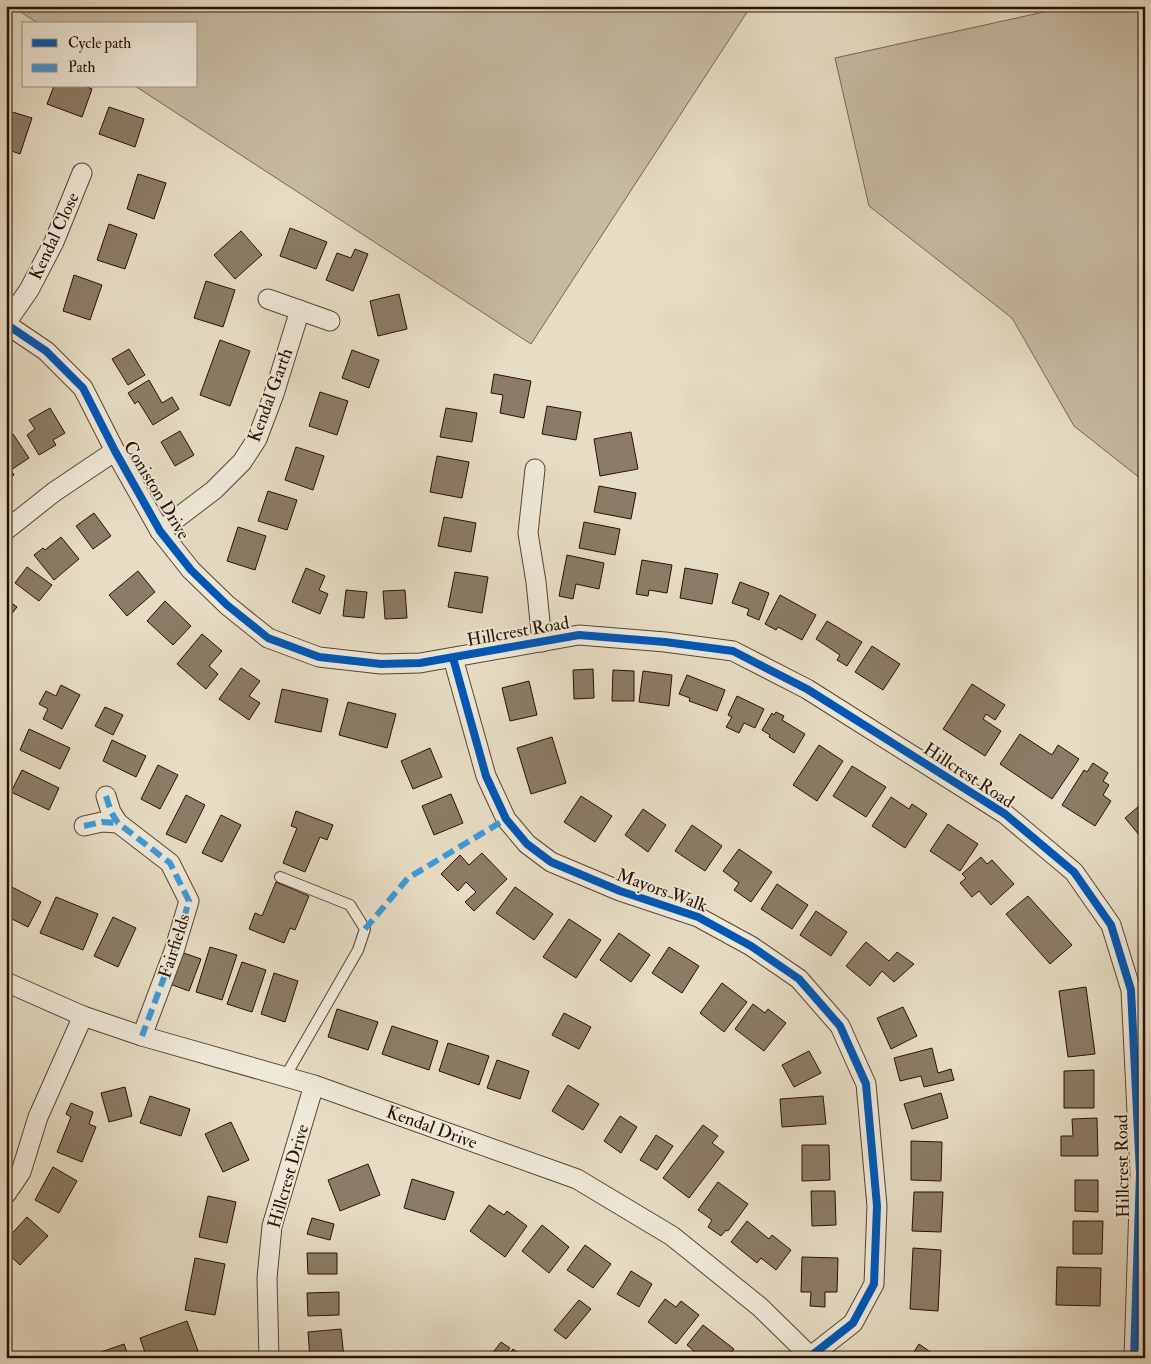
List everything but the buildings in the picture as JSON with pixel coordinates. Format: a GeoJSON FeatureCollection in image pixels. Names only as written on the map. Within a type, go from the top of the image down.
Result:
{"type":"FeatureCollection","features":[{"type":"Feature","properties":{"kind":"street","name":"Kendal Close"},"geometry":{"type":"LineString","coordinates":[[6,323],[29,290],[54,242],[82,172]]}},
{"type":"Feature","properties":{"kind":"street"},"geometry":{"type":"LineString","coordinates":[[268,299],[330,321]]}},
{"type":"Feature","properties":{"kind":"street","name":"Kendal Garth"},"geometry":{"type":"LineString","coordinates":[[160,531],[214,490],[242,462],[257,439],[274,394],[300,310]]}},
{"type":"Feature","properties":{"kind":"street","name":"Coniston Drive"},"geometry":{"type":"LineString","coordinates":[[6,323],[46,351],[83,388],[115,451],[160,531],[191,570],[227,605],[268,638],[319,657],[381,664],[420,663]]}},
{"type":"Feature","properties":{"kind":"street"},"geometry":{"type":"LineString","coordinates":[[6,530],[54,492],[115,451]]}},
{"type":"Feature","properties":{"kind":"street"},"geometry":{"type":"LineString","coordinates":[[535,469],[528,533],[536,582],[542,642]]}},
{"type":"Feature","properties":{"kind":"street","name":"Hillcrest Road"},"geometry":{"type":"LineString","coordinates":[[420,663],[579,635],[665,642],[734,651],[807,689],[1005,814],[1074,872],[1111,925],[1131,990],[1140,1174],[1134,1358]]}},
{"type":"Feature","properties":{"kind":"street","name":"Mayors Walk"},"geometry":{"type":"LineString","coordinates":[[453,658],[486,776],[506,819],[527,844],[551,862],[620,891],[698,917],[751,946],[799,979],[840,1026],[866,1084],[877,1206],[874,1284],[853,1323],[812,1357]]}},
{"type":"Feature","properties":{"kind":"street","name":"Fairfields"},"geometry":{"type":"LineString","coordinates":[[106,796],[111,812],[118,823],[170,863],[188,901],[174,950],[142,1036]]}},
{"type":"Feature","properties":{"kind":"street"},"geometry":{"type":"LineString","coordinates":[[84,826],[102,822],[118,823]]}},
{"type":"Feature","properties":{"kind":"street","name":"Kendal Drive"},"geometry":{"type":"LineString","coordinates":[[6,982],[82,1016],[142,1036],[314,1085],[577,1179],[672,1236],[760,1307],[812,1357]]}},
{"type":"Feature","properties":{"kind":"street"},"geometry":{"type":"LineString","coordinates":[[6,1194],[21,1172],[38,1117],[82,1016]]}},
{"type":"Feature","properties":{"kind":"street","name":"Hillcrest Drive"},"geometry":{"type":"LineString","coordinates":[[269,1358],[267,1278],[272,1226],[314,1085]]}},
{"type":"Feature","properties":{"kind":"lane"},"geometry":{"type":"LineString","coordinates":[[280,877],[350,905],[365,929],[358,950],[285,1077]]}},
{"type":"Feature","properties":{"kind":"shaded area"},"geometry":{"type":"Polygon","coordinates":[[[12,6],[751,6],[531,344],[138,88],[198,88],[198,22],[36,22],[12,6]]]}},
{"type":"Feature","properties":{"kind":"shaded area"},"geometry":{"type":"Polygon","coordinates":[[[1071,6],[1145,6],[1145,482],[1074,426],[1012,318],[869,206],[835,58],[1071,6]]]}},
{"type":"Feature","properties":{"kind":"marked path"},"geometry":{"type":"LineString","coordinates":[[106,796],[111,812],[118,823],[170,863],[189,901],[174,951],[142,1036]]}},
{"type":"Feature","properties":{"kind":"marked path"},"geometry":{"type":"LineString","coordinates":[[365,929],[408,878],[506,819]]}},
{"type":"Feature","properties":{"kind":"marked path"},"geometry":{"type":"LineString","coordinates":[[84,826],[102,822],[118,823]]}},
{"type":"Feature","properties":{"kind":"cycle path"},"geometry":{"type":"LineString","coordinates":[[6,324],[46,351],[83,388],[115,451],[160,531],[191,570],[227,605],[268,638],[319,657],[381,664],[420,663],[579,635],[665,642],[733,651],[807,689],[1005,814],[1074,872],[1111,925],[1131,990],[1140,1173],[1134,1358]]}},
{"type":"Feature","properties":{"kind":"cycle path"},"geometry":{"type":"LineString","coordinates":[[453,658],[486,776],[506,819],[527,844],[551,862],[620,891],[698,917],[751,946],[799,979],[840,1026],[866,1084],[877,1206],[874,1284],[853,1323],[811,1356]]}}]}
